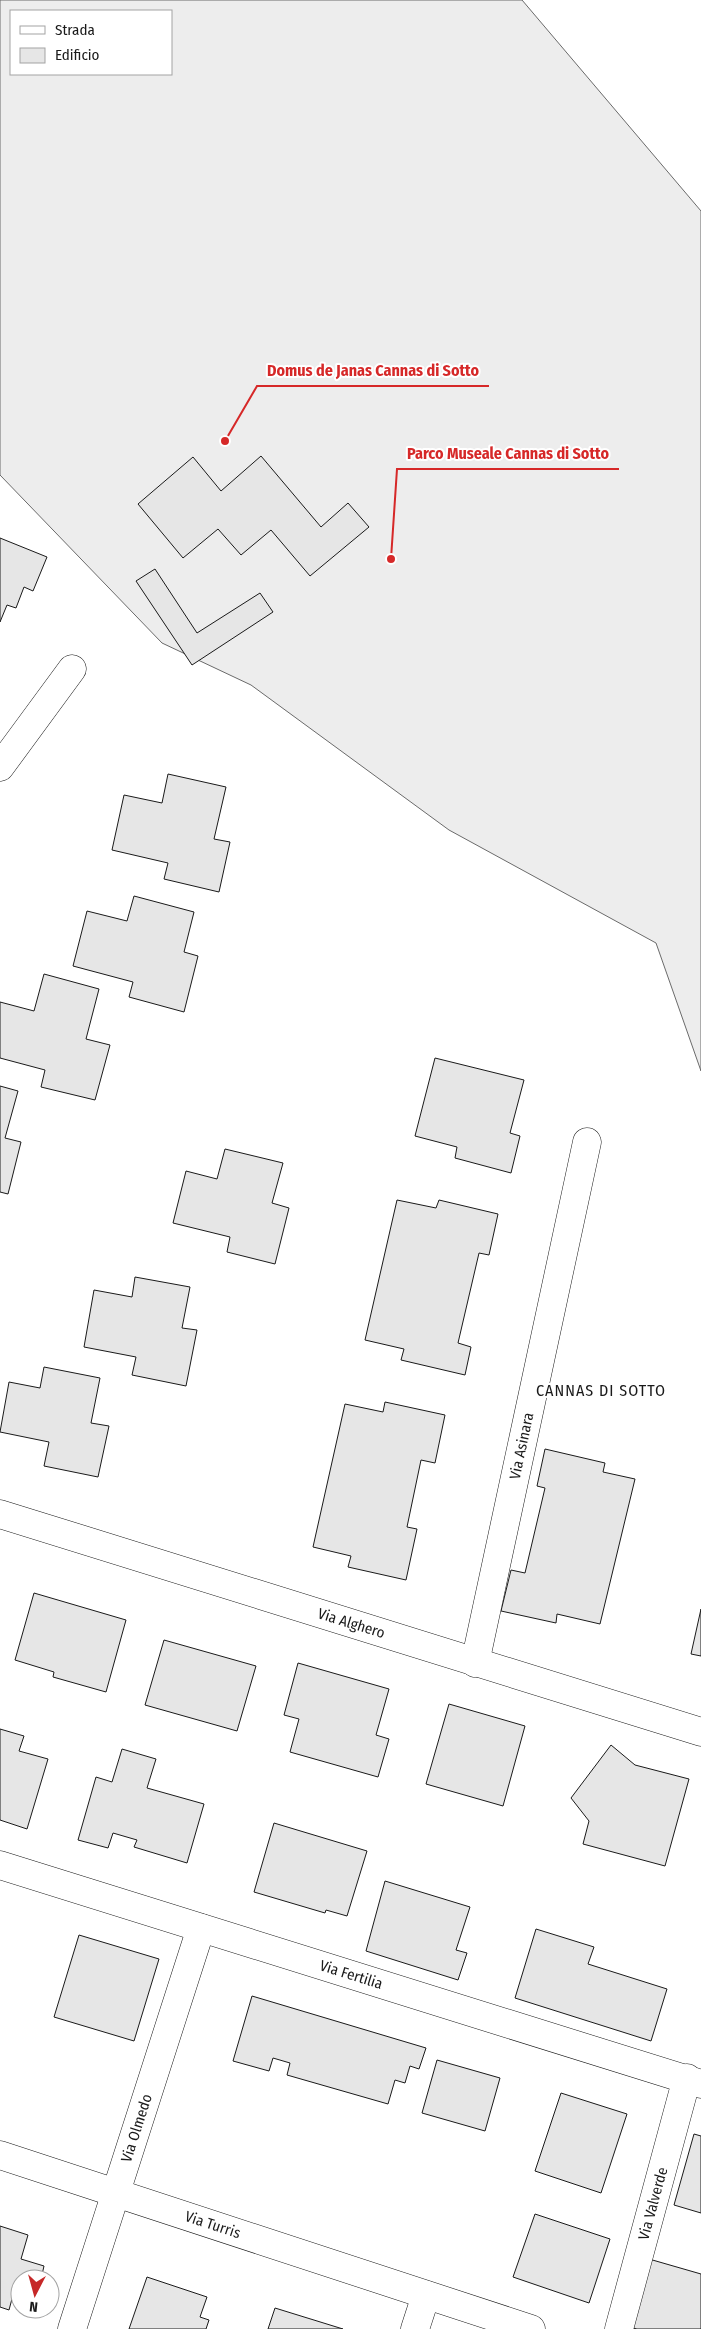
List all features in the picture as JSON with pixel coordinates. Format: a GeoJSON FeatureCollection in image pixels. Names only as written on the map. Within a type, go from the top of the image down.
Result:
{"type":"FeatureCollection","features":[{"type":"Feature","properties":{"kind":"street"},"geometry":{"type":"LineString","coordinates":[[0,768],[72,669]]}},
{"type":"Feature","properties":{"kind":"street","name":"Via Asinara"},"geometry":{"type":"LineString","coordinates":[[475,1663],[587,1142]]}},
{"type":"Feature","properties":{"kind":"street","name":"Via Alghero"},"geometry":{"type":"LineString","coordinates":[[0,1514],[701,1732]]}},
{"type":"Feature","properties":{"kind":"street","name":"Via Fertilia"},"geometry":{"type":"LineString","coordinates":[[0,1865],[694,2081]]}},
{"type":"Feature","properties":{"kind":"street","name":"Via Olmedo"},"geometry":{"type":"LineString","coordinates":[[72,2329],[200,1928]]}},
{"type":"Feature","properties":{"kind":"street","name":"Via Valverde"},"geometry":{"type":"LineString","coordinates":[[619,2329],[694,2081]]}},
{"type":"Feature","properties":{"kind":"street","name":"Via Turris"},"geometry":{"type":"LineString","coordinates":[[0,2155],[531,2329]]}},
{"type":"Feature","properties":{"kind":"street"},"geometry":{"type":"LineString","coordinates":[[415,2329],[426,2295]]}},
{"type":"Feature","properties":{"kind":"shaded area"},"geometry":{"type":"Polygon","coordinates":[[[0,0],[522,0],[701,211],[701,1071],[656,943],[449,830],[251,685],[162,643],[0,475],[0,0]]]}},
{"type":"Feature","properties":{"kind":"building"},"geometry":{"type":"Polygon","coordinates":[[[261,456],[321,527],[348,503],[369,527],[310,576],[271,530],[241,555],[218,529],[183,558],[138,504],[193,457],[221,491],[261,456]]]}},
{"type":"Feature","properties":{"kind":"building"},"geometry":{"type":"Polygon","coordinates":[[[0,538],[47,557],[33,591],[24,587],[16,608],[7,605],[0,622],[0,538]]]}},
{"type":"Feature","properties":{"kind":"building"},"geometry":{"type":"Polygon","coordinates":[[[155,569],[197,633],[260,593],[273,612],[192,665],[136,581],[155,569]]]}},
{"type":"Feature","properties":{"kind":"building"},"geometry":{"type":"Polygon","coordinates":[[[168,774],[226,787],[214,839],[230,842],[219,892],[164,879],[168,863],[112,850],[124,795],[162,803],[168,774]]]}},
{"type":"Feature","properties":{"kind":"building"},"geometry":{"type":"Polygon","coordinates":[[[134,896],[194,912],[184,952],[198,956],[184,1012],[129,997],[133,982],[73,966],[87,911],[127,921],[134,896]]]}},
{"type":"Feature","properties":{"kind":"building"},"geometry":{"type":"Polygon","coordinates":[[[44,974],[99,989],[86,1039],[110,1045],[95,1100],[41,1087],[45,1070],[0,1058],[0,1002],[34,1011],[44,974]]]}},
{"type":"Feature","properties":{"kind":"building"},"geometry":{"type":"Polygon","coordinates":[[[435,1058],[524,1080],[510,1133],[520,1136],[511,1173],[455,1158],[457,1147],[415,1136],[435,1058]]]}},
{"type":"Feature","properties":{"kind":"building"},"geometry":{"type":"Polygon","coordinates":[[[0,1086],[18,1091],[5,1138],[21,1142],[8,1194],[0,1192],[0,1086]]]}},
{"type":"Feature","properties":{"kind":"building"},"geometry":{"type":"Polygon","coordinates":[[[225,1149],[283,1163],[272,1203],[289,1208],[275,1264],[227,1252],[230,1237],[173,1223],[186,1171],[217,1179],[225,1149]]]}},
{"type":"Feature","properties":{"kind":"building"},"geometry":{"type":"Polygon","coordinates":[[[397,1200],[436,1208],[439,1200],[498,1214],[489,1255],[479,1253],[458,1343],[471,1347],[465,1375],[401,1360],[404,1349],[365,1340],[397,1200]]]}},
{"type":"Feature","properties":{"kind":"building"},"geometry":{"type":"Polygon","coordinates":[[[135,1277],[190,1287],[182,1328],[197,1330],[186,1386],[132,1375],[136,1357],[84,1347],[94,1290],[132,1297],[135,1277]]]}},
{"type":"Feature","properties":{"kind":"building"},"geometry":{"type":"Polygon","coordinates":[[[44,1367],[100,1378],[91,1423],[109,1426],[98,1477],[44,1466],[49,1442],[0,1432],[9,1382],[40,1388],[44,1367]]]}},
{"type":"Feature","properties":{"kind":"building"},"geometry":{"type":"Polygon","coordinates":[[[385,1402],[445,1415],[435,1463],[421,1460],[407,1527],[417,1529],[406,1580],[348,1567],[351,1556],[313,1547],[345,1404],[383,1412],[385,1402]]]}},
{"type":"Feature","properties":{"kind":"building"},"geometry":{"type":"Polygon","coordinates":[[[545,1449],[605,1463],[603,1472],[635,1479],[600,1624],[557,1614],[556,1623],[501,1611],[511,1570],[525,1573],[545,1488],[537,1486],[545,1449]]]}},
{"type":"Feature","properties":{"kind":"building"},"geometry":{"type":"Polygon","coordinates":[[[34,1593],[126,1620],[106,1692],[53,1677],[54,1672],[15,1660],[34,1593]]]}},
{"type":"Feature","properties":{"kind":"building"},"geometry":{"type":"Polygon","coordinates":[[[701,1609],[701,1656],[691,1654],[701,1609]]]}},
{"type":"Feature","properties":{"kind":"building"},"geometry":{"type":"Polygon","coordinates":[[[164,1640],[256,1666],[237,1731],[145,1705],[164,1640]]]}},
{"type":"Feature","properties":{"kind":"building"},"geometry":{"type":"Polygon","coordinates":[[[298,1663],[389,1689],[376,1735],[389,1739],[378,1777],[290,1752],[299,1719],[284,1715],[298,1663]]]}},
{"type":"Feature","properties":{"kind":"building"},"geometry":{"type":"Polygon","coordinates":[[[449,1704],[525,1726],[503,1806],[426,1784],[449,1704]]]}},
{"type":"Feature","properties":{"kind":"building"},"geometry":{"type":"Polygon","coordinates":[[[0,1729],[24,1736],[19,1751],[48,1759],[27,1829],[0,1820],[0,1729]]]}},
{"type":"Feature","properties":{"kind":"building"},"geometry":{"type":"Polygon","coordinates":[[[611,1745],[635,1765],[689,1779],[665,1866],[583,1844],[589,1821],[571,1798],[611,1745]]]}},
{"type":"Feature","properties":{"kind":"building"},"geometry":{"type":"Polygon","coordinates":[[[122,1749],[156,1759],[147,1788],[204,1804],[187,1863],[134,1847],[137,1840],[113,1833],[108,1848],[78,1840],[96,1777],[112,1782],[122,1749]]]}},
{"type":"Feature","properties":{"kind":"building"},"geometry":{"type":"Polygon","coordinates":[[[274,1823],[367,1851],[347,1916],[326,1910],[325,1913],[254,1892],[274,1823]]]}},
{"type":"Feature","properties":{"kind":"building"},"geometry":{"type":"Polygon","coordinates":[[[385,1881],[470,1907],[456,1950],[467,1953],[458,1980],[366,1951],[385,1881]]]}},
{"type":"Feature","properties":{"kind":"building"},"geometry":{"type":"Polygon","coordinates":[[[536,1929],[594,1947],[588,1964],[667,1989],[651,2041],[515,1998],[536,1929]]]}},
{"type":"Feature","properties":{"kind":"building"},"geometry":{"type":"Polygon","coordinates":[[[79,1935],[159,1959],[134,2041],[54,2017],[79,1935]]]}},
{"type":"Feature","properties":{"kind":"building"},"geometry":{"type":"Polygon","coordinates":[[[252,1996],[426,2048],[419,2069],[410,2066],[405,2083],[395,2080],[388,2104],[287,2075],[290,2063],[273,2058],[269,2071],[233,2061],[252,1996]]]}},
{"type":"Feature","properties":{"kind":"building"},"geometry":{"type":"Polygon","coordinates":[[[437,2060],[500,2078],[485,2131],[422,2113],[437,2060]]]}},
{"type":"Feature","properties":{"kind":"building"},"geometry":{"type":"Polygon","coordinates":[[[561,2093],[627,2114],[601,2193],[535,2171],[561,2093]]]}},
{"type":"Feature","properties":{"kind":"building"},"geometry":{"type":"Polygon","coordinates":[[[694,2134],[701,2136],[701,2213],[674,2205],[694,2134]]]}},
{"type":"Feature","properties":{"kind":"building"},"geometry":{"type":"Polygon","coordinates":[[[535,2214],[610,2239],[589,2303],[513,2277],[535,2214]]]}},
{"type":"Feature","properties":{"kind":"building"},"geometry":{"type":"Polygon","coordinates":[[[0,2226],[28,2235],[21,2259],[44,2266],[43,2269],[10,2269],[9,2310],[0,2307],[0,2226]]]}},
{"type":"Feature","properties":{"kind":"building"},"geometry":{"type":"Polygon","coordinates":[[[649,2259],[701,2274],[701,2329],[637,2329],[629,2327],[649,2259]]]}},
{"type":"Feature","properties":{"kind":"building"},"geometry":{"type":"Polygon","coordinates":[[[147,2277],[207,2297],[200,2317],[209,2320],[206,2329],[129,2329],[147,2277]]]}},
{"type":"Feature","properties":{"kind":"building"},"geometry":{"type":"Polygon","coordinates":[[[275,2308],[343,2329],[268,2329],[275,2308]]]}},
{"type":"Feature","properties":{"kind":"place","name":"Domus de Janas Cannas di Sotto"},"geometry":{"type":"Point","coordinates":[225,441]}},
{"type":"Feature","properties":{"kind":"place","name":"Parco Museale Cannas di Sotto"},"geometry":{"type":"Point","coordinates":[391,559]}},
{"type":"Feature","properties":{"kind":"district","name":"CANNAS DI SOTTO"},"geometry":{"type":"Point","coordinates":[601,1390]}}]}
